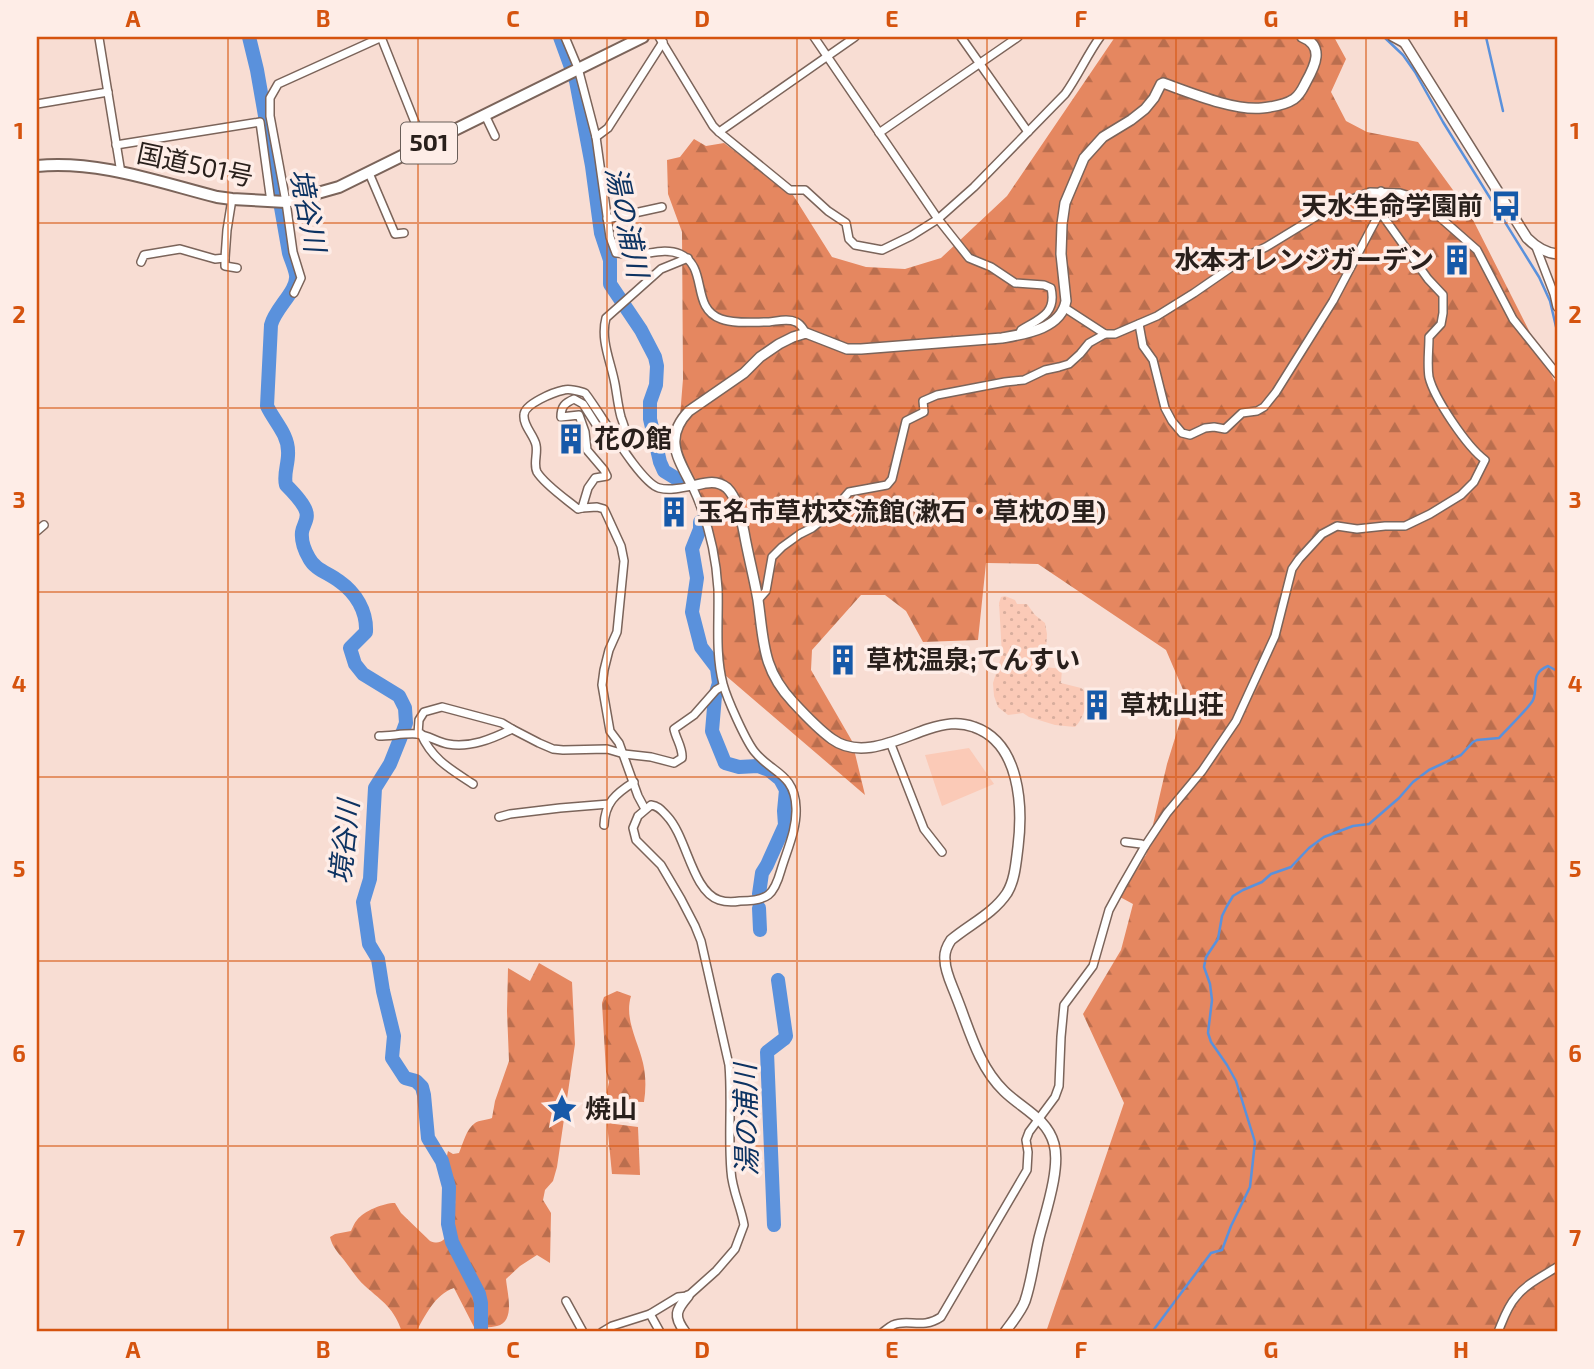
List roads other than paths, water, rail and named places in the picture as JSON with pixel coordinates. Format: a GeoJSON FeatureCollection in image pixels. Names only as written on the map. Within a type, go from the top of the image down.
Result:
{"type":"FeatureCollection","features":[{"type":"Feature","properties":{"kind":"highway","name":"国道501号"},"geometry":{"type":"LineString","coordinates":[[37,166],[69,164],[103,168],[232,199],[278,202],[339,187],[643,37]]}},
{"type":"Feature","properties":{"kind":"street"},"geometry":{"type":"LineString","coordinates":[[278,202],[270,98],[278,84],[381,37],[424,145]]}},
{"type":"Feature","properties":{"kind":"street"},"geometry":{"type":"LineString","coordinates":[[565,37],[596,137],[610,237],[616,253],[634,255],[658,250],[678,252],[693,265],[704,305],[711,315],[724,320],[750,322],[790,320],[799,323],[806,333],[847,349],[1002,338],[1043,328],[1053,322],[1065,308],[1066,291],[1061,254],[1065,202],[1084,158],[1093,146],[1145,109],[1163,83],[1241,108],[1277,106],[1294,99],[1317,60],[1315,49],[1309,40],[1302,37]]}},
{"type":"Feature","properties":{"kind":"street"},"geometry":{"type":"LineString","coordinates":[[814,37],[939,219],[969,258],[991,267],[1014,283],[1051,288],[1052,306],[1044,317],[1020,330],[1019,335]]}},
{"type":"Feature","properties":{"kind":"street"},"geometry":{"type":"LineString","coordinates":[[719,132],[855,37]]}},
{"type":"Feature","properties":{"kind":"street"},"geometry":{"type":"LineString","coordinates":[[961,37],[1028,132]]}},
{"type":"Feature","properties":{"kind":"street"},"geometry":{"type":"LineString","coordinates":[[880,133],[1018,37]]}},
{"type":"Feature","properties":{"kind":"street"},"geometry":{"type":"LineString","coordinates":[[596,137],[608,128],[661,40],[719,132],[790,190],[805,190],[846,223],[849,239],[855,245],[882,250],[939,219],[974,187],[1065,94],[1100,37]]}},
{"type":"Feature","properties":{"kind":"street"},"geometry":{"type":"LineString","coordinates":[[1392,37],[1403,41],[1527,238],[1536,247],[1557,254]]}},
{"type":"Feature","properties":{"kind":"street"},"geometry":{"type":"LineString","coordinates":[[99,38],[121,173]]}},
{"type":"Feature","properties":{"kind":"street"},"geometry":{"type":"LineString","coordinates":[[37,104],[107,92]]}},
{"type":"Feature","properties":{"kind":"street"},"geometry":{"type":"LineString","coordinates":[[485,115],[495,136]]}},
{"type":"Feature","properties":{"kind":"street"},"geometry":{"type":"LineString","coordinates":[[116,145],[260,122],[278,202],[301,278],[294,293]]}},
{"type":"Feature","properties":{"kind":"street"},"geometry":{"type":"LineString","coordinates":[[369,173],[395,234],[404,233]]}},
{"type":"Feature","properties":{"kind":"street"},"geometry":{"type":"LineString","coordinates":[[883,1332],[895,1324],[924,1324],[941,1317],[1027,1170],[1028,1132],[1055,1097],[1059,1086],[1064,1005],[1093,966],[1110,910],[1145,846],[1236,721],[1275,636],[1292,569],[1322,534],[1337,526],[1357,529],[1405,526],[1430,514],[1461,495],[1474,482],[1485,460],[1474,452],[1464,439],[1435,395],[1429,375],[1429,337],[1441,324],[1443,295],[1428,279],[1380,212],[1376,205],[1381,191]]}},
{"type":"Feature","properties":{"kind":"street"},"geometry":{"type":"LineString","coordinates":[[758,600],[765,591],[772,557],[782,547],[832,512],[849,492],[887,485],[892,480],[906,421],[924,412],[923,401],[937,394],[1024,380],[1069,363],[1089,343],[1105,334],[1115,334],[1157,316],[1249,254],[1266,247],[1330,208],[1370,192],[1400,192],[1419,199],[1477,250],[1513,319],[1557,374]]}},
{"type":"Feature","properties":{"kind":"street"},"geometry":{"type":"LineString","coordinates":[[232,199],[225,266],[237,268]]}},
{"type":"Feature","properties":{"kind":"street"},"geometry":{"type":"LineString","coordinates":[[607,219],[662,207]]}},
{"type":"Feature","properties":{"kind":"street"},"geometry":{"type":"LineString","coordinates":[[1139,324],[1143,346],[1153,360],[1161,396],[1172,421],[1182,433],[1190,435],[1205,428],[1225,429],[1242,413],[1264,407],[1276,392],[1333,300],[1380,212]]}},
{"type":"Feature","properties":{"kind":"street"},"geometry":{"type":"LineString","coordinates":[[1536,247],[1557,307]]}},
{"type":"Feature","properties":{"kind":"street"},"geometry":{"type":"LineString","coordinates":[[141,262],[144,255],[180,249],[215,259],[225,258]]}},
{"type":"Feature","properties":{"kind":"street"},"geometry":{"type":"LineString","coordinates":[[621,447],[627,444],[628,439],[620,415],[606,348],[606,318],[662,269],[688,258]]}},
{"type":"Feature","properties":{"kind":"street"},"geometry":{"type":"LineString","coordinates":[[1065,308],[1105,334]]}},
{"type":"Feature","properties":{"kind":"street"},"geometry":{"type":"LineString","coordinates":[[684,1332],[677,1322],[680,1305],[716,1271],[734,1249],[744,1225],[730,1172],[729,1065],[701,942],[661,865],[636,840],[633,828],[638,816],[645,809],[651,805],[657,806],[673,822],[696,877],[706,891],[718,900],[757,900],[767,896],[778,884],[795,821],[796,807],[787,780],[753,749],[719,688],[718,586],[712,549],[701,506],[673,440],[681,419],[689,411],[744,373],[770,351],[793,337],[806,333]]}},
{"type":"Feature","properties":{"kind":"street"},"geometry":{"type":"LineString","coordinates":[[645,809],[624,754],[610,730],[602,685],[609,650],[617,632],[624,561],[621,547],[604,509],[578,509],[537,472],[536,444],[524,414],[526,408],[566,389],[585,393],[642,475],[657,488],[677,489],[712,482],[719,483],[732,494],[741,521],[758,600],[768,665],[784,693],[821,730],[841,744],[866,748],[959,723],[977,728],[991,736],[1002,747],[1012,768],[1020,804],[1018,846],[1011,883],[997,905],[951,940],[945,961],[953,988],[985,1066],[1004,1091],[1038,1118],[1054,1144],[1056,1160],[1048,1206],[1024,1304],[1005,1332]]}},
{"type":"Feature","properties":{"kind":"street"},"geometry":{"type":"LineString","coordinates":[[582,508],[588,488],[595,478],[607,475],[587,450],[579,415],[562,417],[561,409],[574,399],[583,404],[604,437],[621,447]]}},
{"type":"Feature","properties":{"kind":"street"},"geometry":{"type":"LineString","coordinates":[[37,531],[44,525]]}},
{"type":"Feature","properties":{"kind":"street"},"geometry":{"type":"LineString","coordinates":[[472,784],[432,755],[420,734],[419,720],[424,712],[442,707],[502,723],[553,749],[607,749],[674,763],[682,758],[683,752],[674,729],[694,715],[719,688]]}},
{"type":"Feature","properties":{"kind":"street"},"geometry":{"type":"LineString","coordinates":[[379,736],[420,734],[447,744],[468,744],[498,736],[512,729]]}},
{"type":"Feature","properties":{"kind":"street"},"geometry":{"type":"LineString","coordinates":[[890,742],[924,829],[942,852]]}},
{"type":"Feature","properties":{"kind":"street"},"geometry":{"type":"LineString","coordinates":[[604,825],[605,810],[609,804],[622,789],[634,782]]}},
{"type":"Feature","properties":{"kind":"street"},"geometry":{"type":"LineString","coordinates":[[499,817],[609,804]]}},
{"type":"Feature","properties":{"kind":"street"},"geometry":{"type":"LineString","coordinates":[[1125,842],[1145,846]]}},
{"type":"Feature","properties":{"kind":"street"},"geometry":{"type":"LineString","coordinates":[[1498,1332],[1515,1297],[1557,1267]]}},
{"type":"Feature","properties":{"kind":"street"},"geometry":{"type":"LineString","coordinates":[[603,1332],[612,1326],[650,1314],[678,1297],[688,1296]]}},
{"type":"Feature","properties":{"kind":"street"},"geometry":{"type":"LineString","coordinates":[[566,1301],[583,1332]]}},
{"type":"Feature","properties":{"kind":"street"},"geometry":{"type":"LineString","coordinates":[[650,1314],[660,1332]]}},
{"type":"Feature","properties":{"kind":"waterway","name":"境谷川"},"geometry":{"type":"LineString","coordinates":[[249,37],[289,253],[296,275],[296,281],[271,325],[267,406],[287,445],[286,485],[306,511],[302,535],[306,552],[315,566],[351,591],[362,610],[366,632],[350,648],[355,664],[363,674],[399,696],[405,708],[406,723],[390,764],[375,788],[370,879],[363,902],[369,944],[378,959],[394,1036],[392,1058],[405,1078],[416,1081],[422,1087],[428,1138],[442,1161],[449,1187],[448,1224],[452,1242],[479,1294],[481,1332]]}},
{"type":"Feature","properties":{"kind":"waterway","name":"湯の浦川"},"geometry":{"type":"LineString","coordinates":[[560,37],[576,81],[601,233],[610,260],[610,284],[641,330],[655,357],[656,385],[650,402],[650,419],[664,471],[682,482]]}},
{"type":"Feature","properties":{"kind":"waterway"},"geometry":{"type":"LineString","coordinates":[[1384,37],[1403,55],[1415,72],[1539,277],[1550,301],[1557,331]]}},
{"type":"Feature","properties":{"kind":"waterway"},"geometry":{"type":"LineString","coordinates":[[1486,37],[1503,111]]}},
{"type":"Feature","properties":{"kind":"waterway","name":"湯の浦川"},"geometry":{"type":"LineString","coordinates":[[700,522],[692,549],[697,578],[692,612],[701,647],[717,668],[719,683],[712,731],[725,763],[739,767],[758,766],[769,770],[780,779],[786,790],[785,825],[762,873],[759,894]]}},
{"type":"Feature","properties":{"kind":"waterway"},"geometry":{"type":"LineString","coordinates":[[1152,1332],[1211,1253],[1222,1250],[1250,1187],[1255,1142],[1236,1081],[1208,1033],[1212,1000],[1204,967],[1206,957],[1218,939],[1222,916],[1233,896],[1262,882],[1271,874],[1291,867],[1324,837],[1353,826],[1369,824],[1413,782],[1429,770],[1461,755],[1473,742],[1499,738],[1533,700],[1538,673],[1548,666],[1557,671]]}},
{"type":"Feature","properties":{"kind":"waterway","name":"湯の浦川"},"geometry":{"type":"LineString","coordinates":[[759,908],[760,930]]}},
{"type":"Feature","properties":{"kind":"waterway","name":"湯の浦川"},"geometry":{"type":"LineString","coordinates":[[774,1225],[767,1052],[786,1036],[778,980]]}},
{"type":"Feature","properties":{"kind":"place","name":"天水生命学園前"},"geometry":{"type":"Point","coordinates":[1506,206]}},
{"type":"Feature","properties":{"kind":"place","name":"水本オレンジガーデン"},"geometry":{"type":"Point","coordinates":[1457,260]}},
{"type":"Feature","properties":{"kind":"place","name":"花の館"},"geometry":{"type":"Point","coordinates":[571,439]}},
{"type":"Feature","properties":{"kind":"place","name":"玉名市草枕交流館(漱石・草枕の里)"},"geometry":{"type":"Point","coordinates":[674,512]}},
{"type":"Feature","properties":{"kind":"place","name":"草枕温泉;てんすい"},"geometry":{"type":"Point","coordinates":[843,660]}},
{"type":"Feature","properties":{"kind":"place","name":"草枕山荘"},"geometry":{"type":"Point","coordinates":[1097,705]}},
{"type":"Feature","properties":{"kind":"place","name":"焼山"},"geometry":{"type":"Point","coordinates":[562,1109]}}]}
